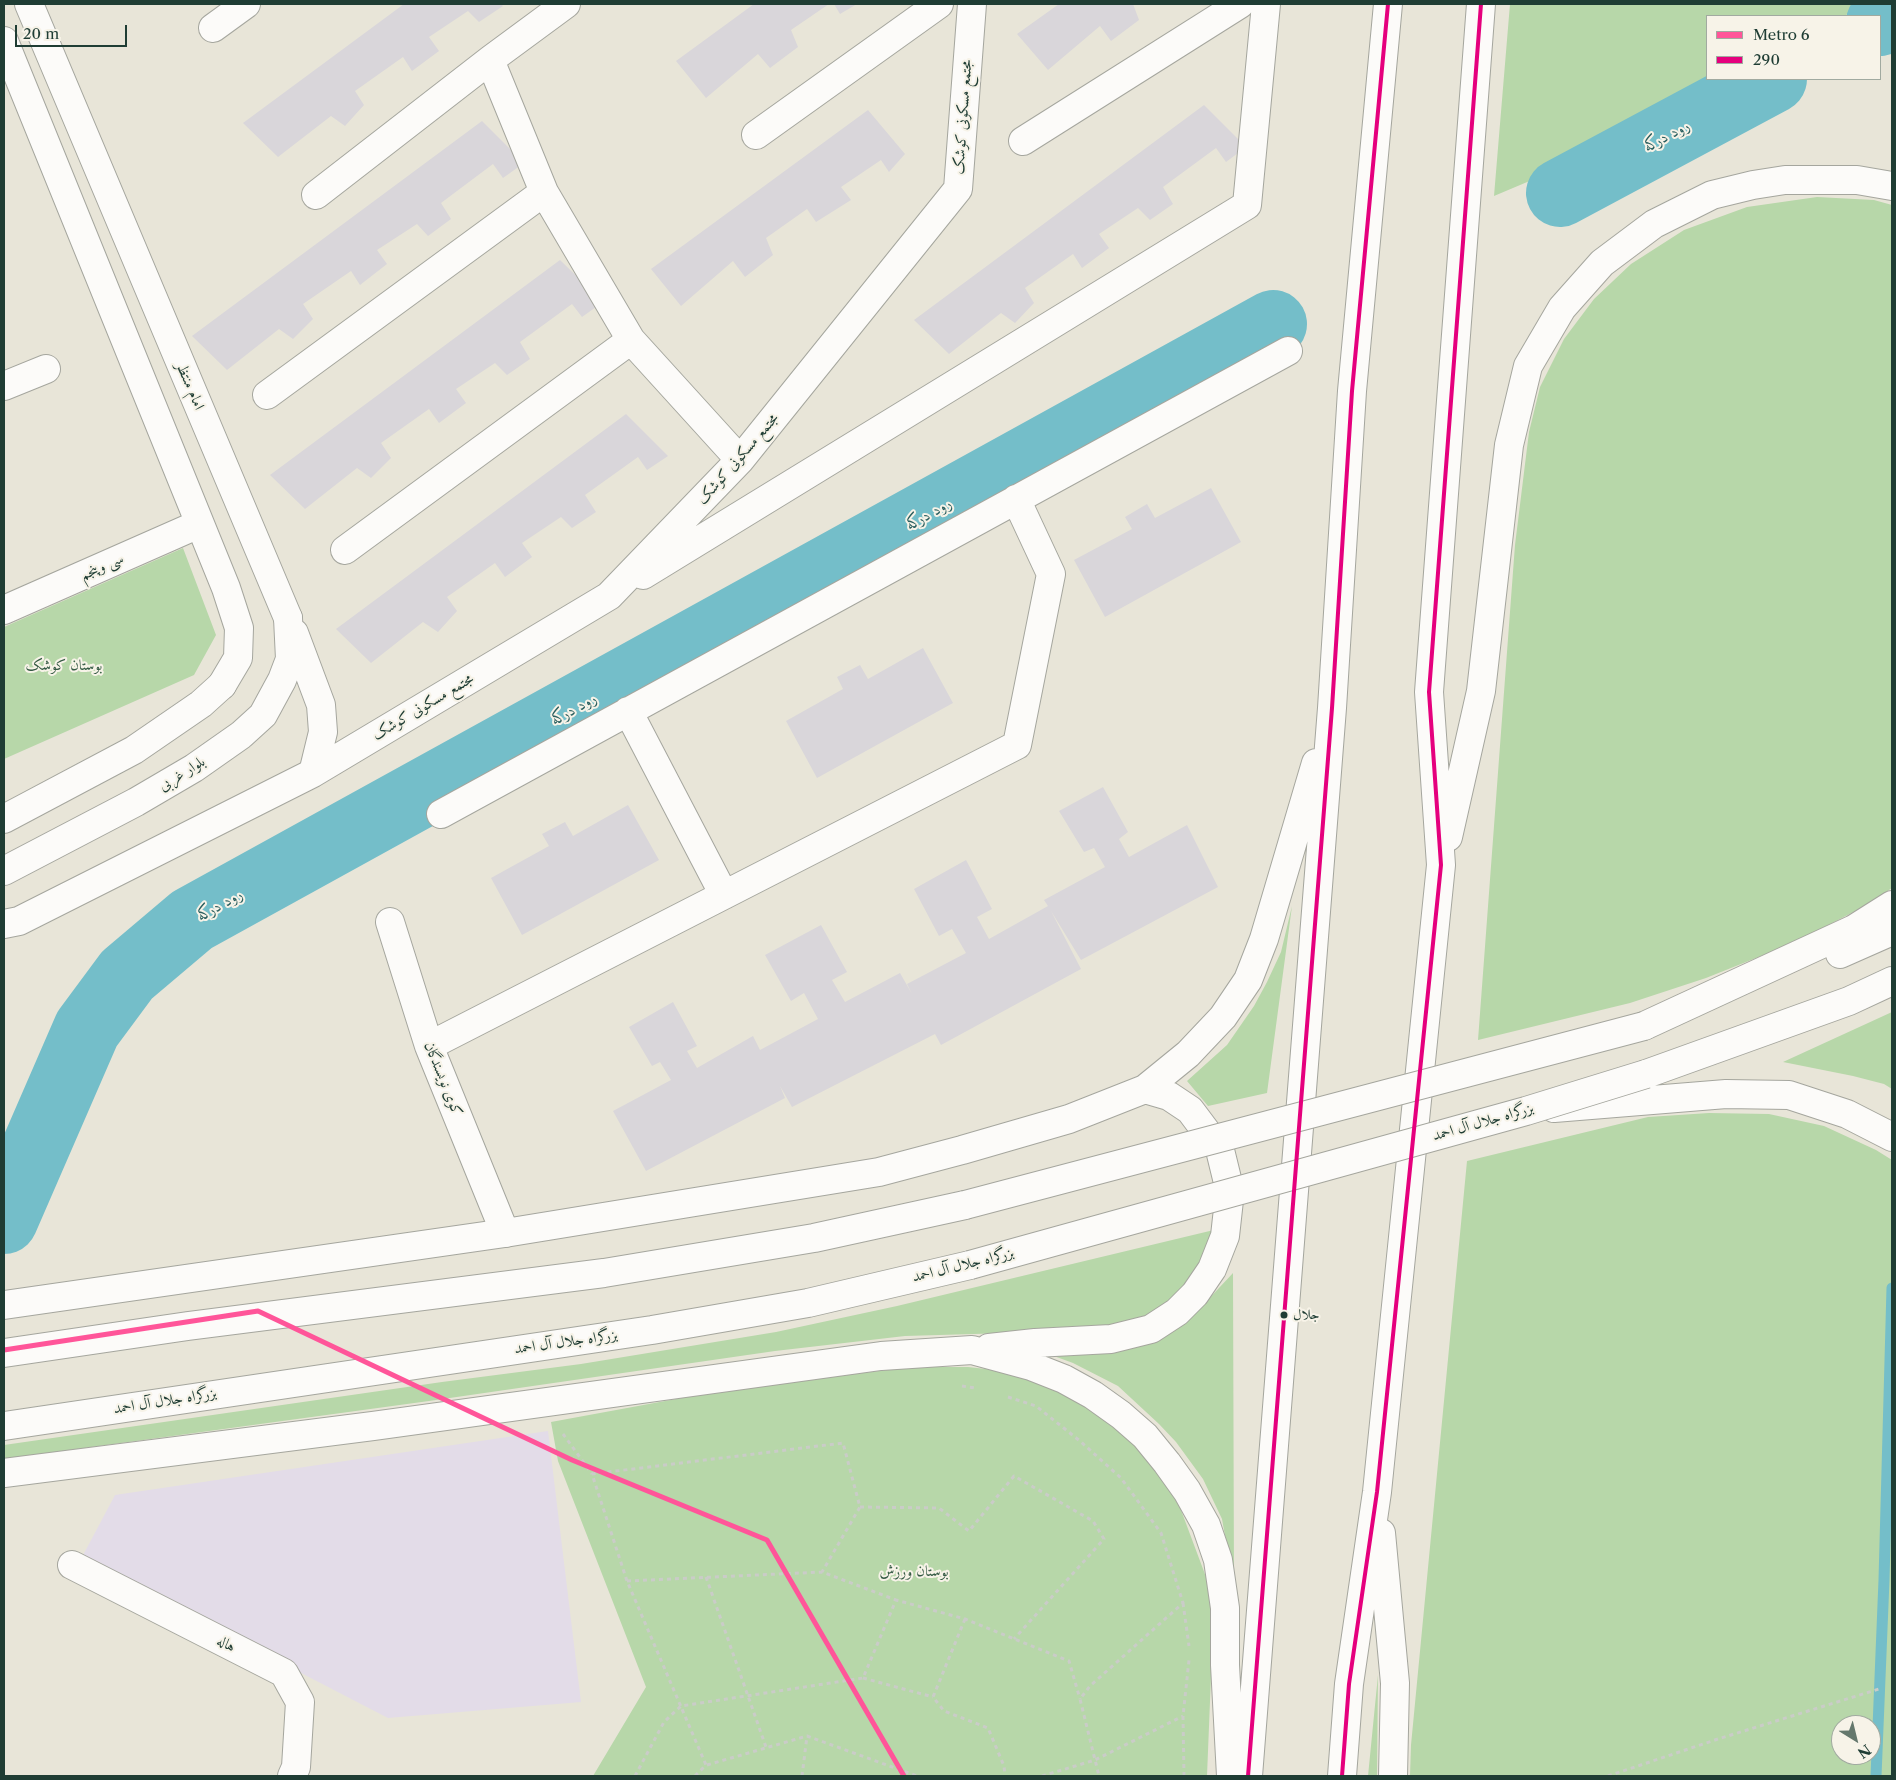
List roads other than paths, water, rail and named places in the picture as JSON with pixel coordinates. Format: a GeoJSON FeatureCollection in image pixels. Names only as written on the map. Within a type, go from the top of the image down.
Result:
{"type":"FeatureCollection","features":[{"type":"Feature","properties":{"kind":"main road","name":"امام منتظر"},"geometry":{"type":"LineString","coordinates":[[29,4],[288,618],[321,705],[323,732],[312,773]]}},
{"type":"Feature","properties":{"kind":"main road"},"geometry":{"type":"LineString","coordinates":[[213,28],[246,4]]}},
{"type":"Feature","properties":{"kind":"main road"},"geometry":{"type":"LineString","coordinates":[[316,195],[490,60],[566,4]]}},
{"type":"Feature","properties":{"kind":"main road"},"geometry":{"type":"LineString","coordinates":[[756,134],[939,4]]}},
{"type":"Feature","properties":{"kind":"main road","name":"مجتمع مسکونی کوشک"},"geometry":{"type":"LineString","coordinates":[[4,924],[19,921],[312,773],[609,596],[740,460],[958,189],[972,4]]}},
{"type":"Feature","properties":{"kind":"main road"},"geometry":{"type":"LineString","coordinates":[[1023,141],[1240,4]]}},
{"type":"Feature","properties":{"kind":"main road"},"geometry":{"type":"LineString","coordinates":[[609,596],[1247,205],[1266,4]]}},
{"type":"Feature","properties":{"kind":"main road"},"geometry":{"type":"LineString","coordinates":[[1248,1776],[1332,708],[1352,391],[1388,4]]}},
{"type":"Feature","properties":{"kind":"main road"},"geometry":{"type":"LineString","coordinates":[[1441,865],[1429,692],[1481,4]]}},
{"type":"Feature","properties":{"kind":"main road"},"geometry":{"type":"LineString","coordinates":[[4,41],[226,588],[239,628],[238,658],[222,685],[201,704],[134,750],[4,819]]}},
{"type":"Feature","properties":{"kind":"main road"},"geometry":{"type":"LineString","coordinates":[[490,60],[544,192],[632,340],[740,460]]}},
{"type":"Feature","properties":{"kind":"main road"},"geometry":{"type":"LineString","coordinates":[[1342,1776],[1348,1684],[1377,1492],[1441,865],[1480,691],[1509,445],[1528,366],[1562,308],[1602,263],[1654,224],[1712,195],[1752,185],[1785,180],[1856,180],[1892,186]]}},
{"type":"Feature","properties":{"kind":"main road"},"geometry":{"type":"LineString","coordinates":[[267,395],[544,192]]}},
{"type":"Feature","properties":{"kind":"main road"},"geometry":{"type":"LineString","coordinates":[[345,550],[632,340]]}},
{"type":"Feature","properties":{"kind":"main road"},"geometry":{"type":"LineString","coordinates":[[441,814],[1288,352]]}},
{"type":"Feature","properties":{"kind":"main road"},"geometry":{"type":"LineString","coordinates":[[4,386],[46,369]]}},
{"type":"Feature","properties":{"kind":"main road"},"geometry":{"type":"LineString","coordinates":[[429,1046],[1017,746],[1051,574],[1016,499]]}},
{"type":"Feature","properties":{"kind":"main road","name":"سی وپنجم"},"geometry":{"type":"LineString","coordinates":[[4,610],[200,524]]}},
{"type":"Feature","properties":{"kind":"main road","name":"بلوار غربی"},"geometry":{"type":"LineString","coordinates":[[4,871],[119,811],[186,773],[248,729],[263,715],[282,680],[290,659],[288,618]]}},
{"type":"Feature","properties":{"kind":"main road"},"geometry":{"type":"LineString","coordinates":[[4,1305],[505,1233],[879,1172],[1070,1120],[1145,1089],[1188,1054],[1223,1017],[1248,980],[1264,939],[1332,708]]}},
{"type":"Feature","properties":{"kind":"main road"},"geometry":{"type":"LineString","coordinates":[[628,711],[724,895]]}},
{"type":"Feature","properties":{"kind":"main road"},"geometry":{"type":"LineString","coordinates":[[1644,1026],[1854,929],[1892,905]]}},
{"type":"Feature","properties":{"kind":"main road","name":"کوی نویسندگان"},"geometry":{"type":"LineString","coordinates":[[390,922],[429,1046],[505,1233]]}},
{"type":"Feature","properties":{"kind":"main road"},"geometry":{"type":"LineString","coordinates":[[4,1353],[188,1326],[604,1273],[814,1238],[965,1206],[1644,1026],[1760,988],[1892,931]]}},
{"type":"Feature","properties":{"kind":"main road","name":"بزرگراه جلال آل احمد"},"geometry":{"type":"LineString","coordinates":[[4,1426],[652,1330],[808,1303],[970,1264],[1526,1110],[1646,1074],[1849,1001],[1892,981]]}},
{"type":"Feature","properties":{"kind":"main road"},"geometry":{"type":"LineString","coordinates":[[4,1473],[373,1426],[881,1356],[972,1350],[1035,1343],[1112,1339],[1151,1329],[1177,1312],[1195,1294],[1212,1269],[1225,1236],[1230,1191],[1220,1150],[1190,1110],[1169,1096],[1145,1089]]}},
{"type":"Feature","properties":{"kind":"main road"},"geometry":{"type":"LineString","coordinates":[[1526,1110],[1726,1094],[1789,1095],[1847,1114],[1892,1137]]}},
{"type":"Feature","properties":{"kind":"main road"},"geometry":{"type":"LineString","coordinates":[[972,1350],[1031,1366],[1064,1379],[1094,1394],[1145,1436],[1168,1463],[1187,1491],[1206,1525],[1218,1560],[1225,1608],[1225,1665],[1231,1776]]}},
{"type":"Feature","properties":{"kind":"main road"},"geometry":{"type":"LineString","coordinates":[[1377,1492],[1395,1682],[1393,1776]]}},
{"type":"Feature","properties":{"kind":"main road","name":"هاله"},"geometry":{"type":"LineString","coordinates":[[72,1565],[284,1673],[300,1702],[296,1767],[292,1776]]}},
{"type":"Feature","properties":{"kind":"waterway","name":"رود درکه"},"geometry":{"type":"LineString","coordinates":[[1881,21],[1892,15]]}},
{"type":"Feature","properties":{"kind":"waterway","name":"رود درکه"},"geometry":{"type":"LineString","coordinates":[[1560,193],[1771,80]]}},
{"type":"Feature","properties":{"kind":"waterway","name":"رود درکه"},"geometry":{"type":"LineString","coordinates":[[4,1220],[87,1029],[127,975],[192,920],[1273,324]]}},
{"type":"Feature","properties":{"kind":"waterway"},"geometry":{"type":"LineString","coordinates":[[1876,1776],[1884,1580],[1892,1288]]}},
{"type":"Feature","properties":{"kind":"metro line","name":"6"},"geometry":{"type":"LineString","coordinates":[[4,1350],[258,1311],[572,1460],[767,1540],[904,1776]]}},
{"type":"Feature","properties":{"kind":"place","name":"جلال"},"geometry":{"type":"Point","coordinates":[1284,1315]}},
{"type":"Feature","properties":{"kind":"park label","name":"بوستان کوشک"},"geometry":{"type":"Point","coordinates":[64,666]}},
{"type":"Feature","properties":{"kind":"park label","name":"بوستان ورزش"},"geometry":{"type":"Point","coordinates":[914,1572]}}]}
